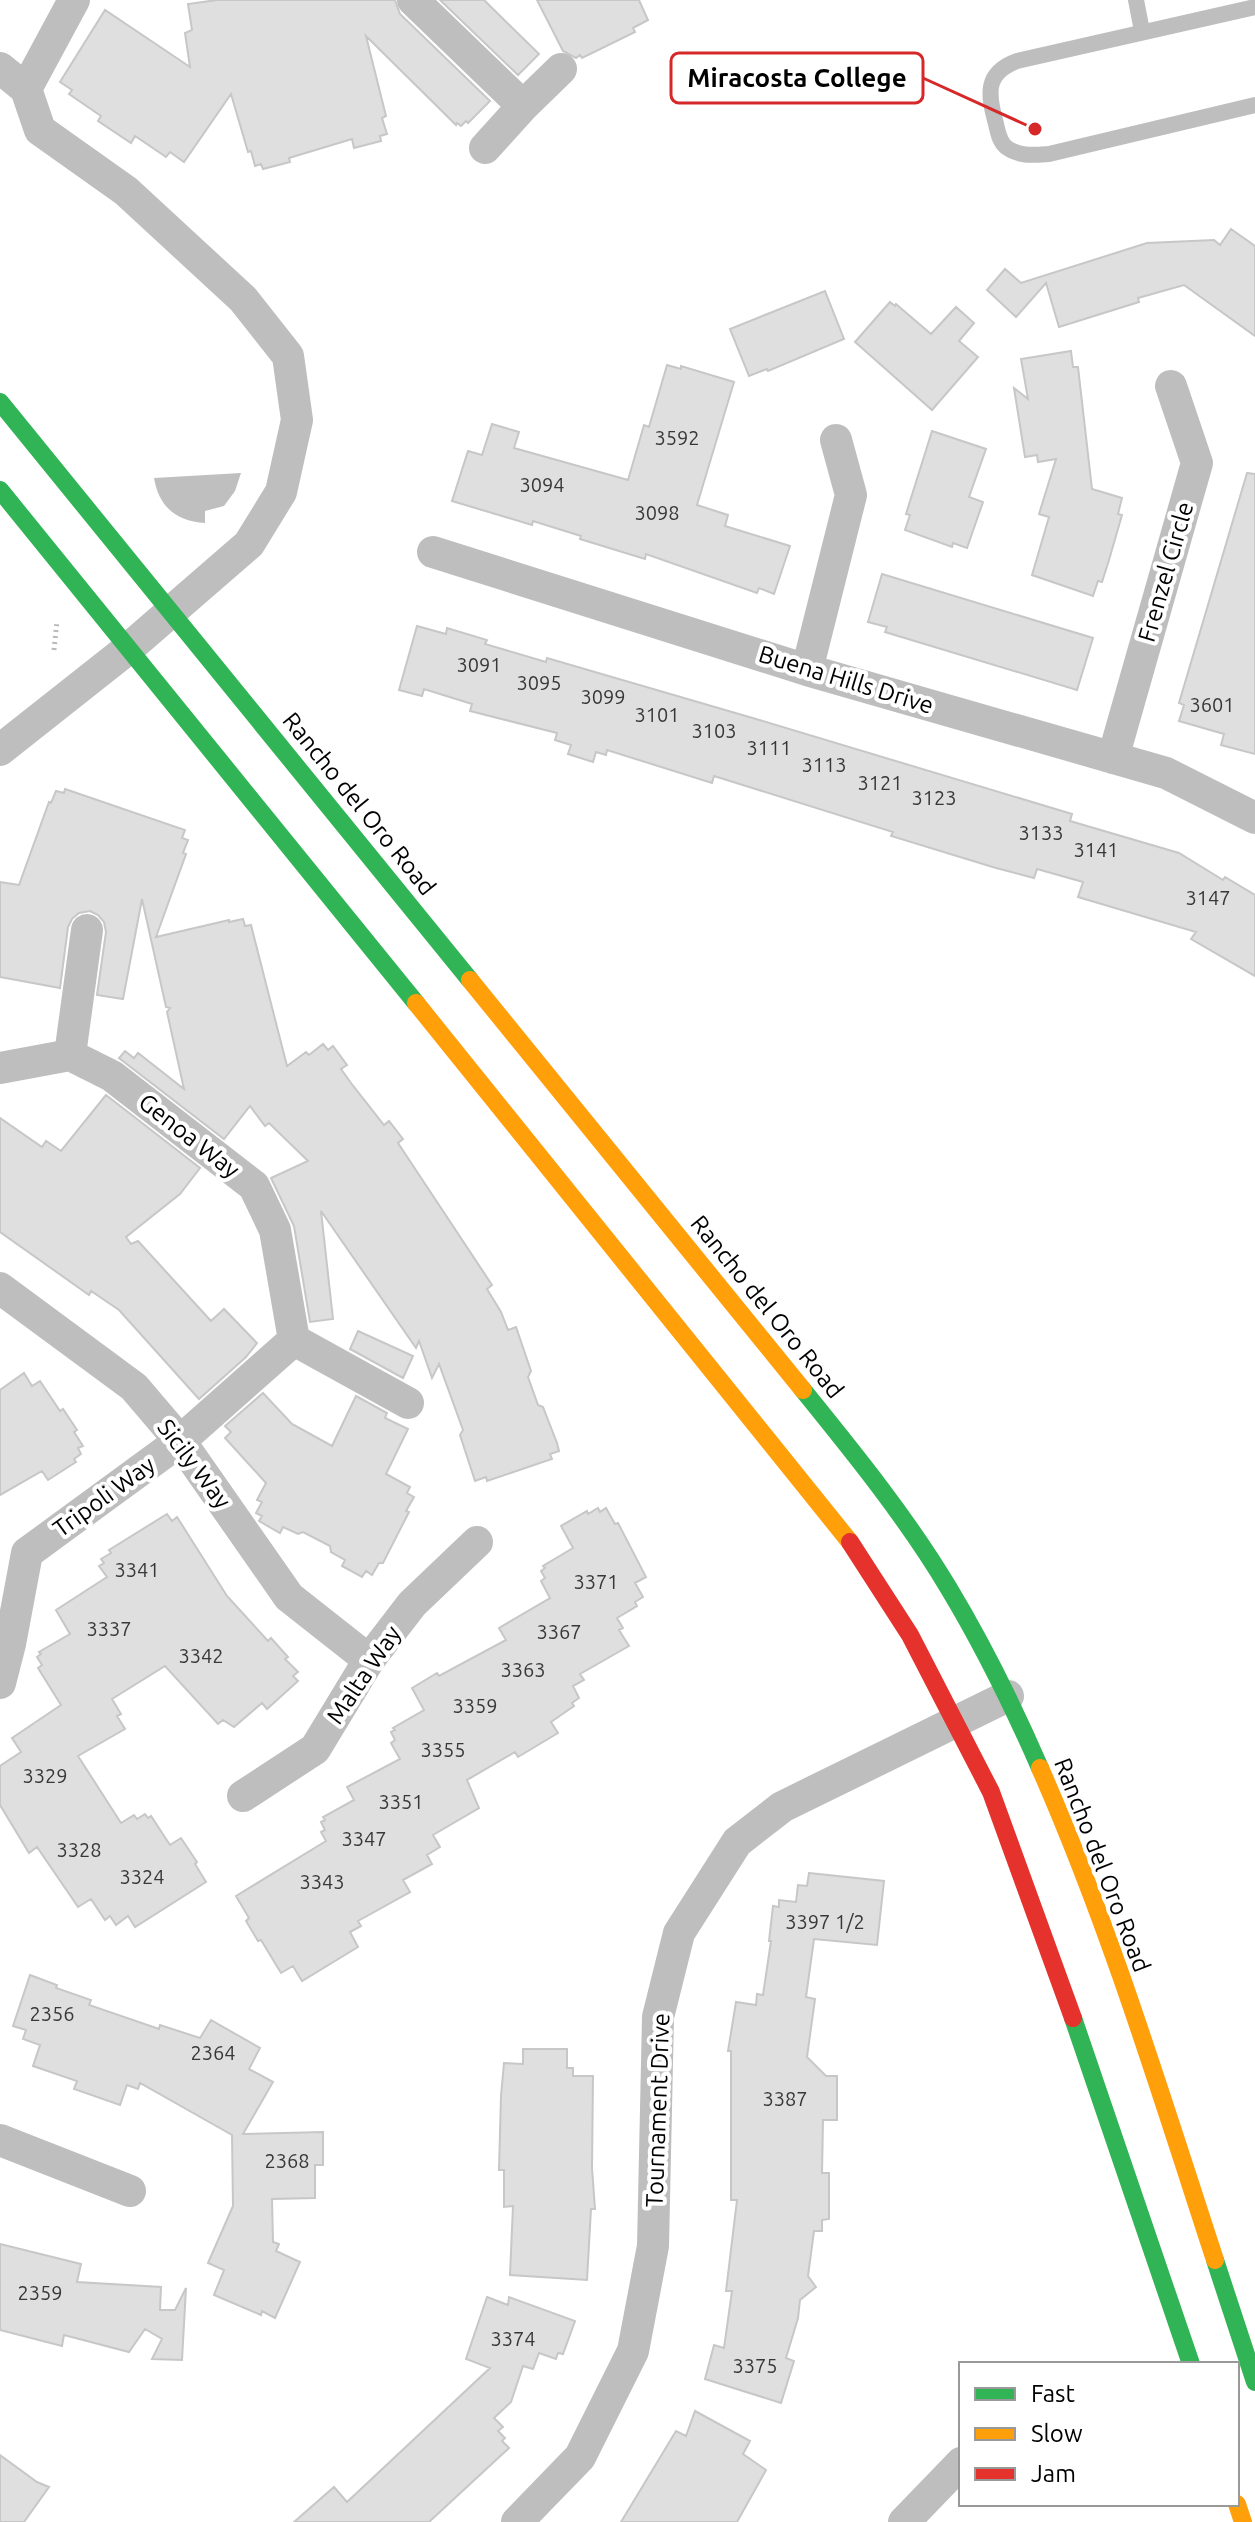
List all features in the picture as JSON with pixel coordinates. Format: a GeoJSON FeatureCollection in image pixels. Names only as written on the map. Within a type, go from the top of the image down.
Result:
{"type":"FeatureCollection","features":[{"type":"Feature","properties":{"kind":"main road","name":"Rancho del Oro Road"},"geometry":{"type":"LineString","coordinates":[[0,402],[875,1479],[948,1587],[1008,1696],[1071,1838],[1165,2107],[1255,2382]]}},
{"type":"Feature","properties":{"kind":"main road"},"geometry":{"type":"LineString","coordinates":[[0,490],[841,1528],[910,1635],[991,1792],[1069,2006],[1190,2362]]}},
{"type":"Feature","properties":{"kind":"street"},"geometry":{"type":"LineString","coordinates":[[26,89],[74,0]]}},
{"type":"Feature","properties":{"kind":"street"},"geometry":{"type":"LineString","coordinates":[[413,0],[523,106]]}},
{"type":"Feature","properties":{"kind":"street"},"geometry":{"type":"LineString","coordinates":[[0,68],[26,89],[40,130],[126,191],[243,299],[288,356],[297,420],[281,492],[249,544],[129,648],[0,750]]}},
{"type":"Feature","properties":{"kind":"street"},"geometry":{"type":"LineString","coordinates":[[485,148],[561,69]]}},
{"type":"Feature","properties":{"kind":"street","name":"Frenzel Circle"},"geometry":{"type":"LineString","coordinates":[[1113,758],[1197,463],[1171,386]]}},
{"type":"Feature","properties":{"kind":"street"},"geometry":{"type":"LineString","coordinates":[[807,670],[851,495],[836,440]]}},
{"type":"Feature","properties":{"kind":"street","name":"Buena Hills Drive"},"geometry":{"type":"LineString","coordinates":[[433,552],[807,670],[1166,773],[1255,818]]}},
{"type":"Feature","properties":{"kind":"street"},"geometry":{"type":"LineString","coordinates":[[0,1068],[70,1055],[87,930]]}},
{"type":"Feature","properties":{"kind":"street","name":"Genoa Way"},"geometry":{"type":"LineString","coordinates":[[70,1055],[112,1076],[254,1186],[275,1230],[294,1340]]}},
{"type":"Feature","properties":{"kind":"street","name":"Sicily Way"},"geometry":{"type":"LineString","coordinates":[[0,1288],[134,1387],[180,1441],[289,1597],[369,1660]]}},
{"type":"Feature","properties":{"kind":"street"},"geometry":{"type":"LineString","coordinates":[[180,1441],[294,1340],[408,1403]]}},
{"type":"Feature","properties":{"kind":"street","name":"Tripoli Way"},"geometry":{"type":"LineString","coordinates":[[0,1683],[13,1632],[14,1550],[180,1441]]}},
{"type":"Feature","properties":{"kind":"street","name":"Malta Way"},"geometry":{"type":"LineString","coordinates":[[243,1796],[315,1749],[369,1660],[412,1604],[477,1542]]}},
{"type":"Feature","properties":{"kind":"street","name":"Tournament Drive"},"geometry":{"type":"LineString","coordinates":[[517,2522],[580,2457],[633,2351],[653,2246],[658,2017],[679,1933],[737,1842],[782,1807],[1008,1696]]}},
{"type":"Feature","properties":{"kind":"street"},"geometry":{"type":"LineString","coordinates":[[0,2140],[130,2191]]}},
{"type":"Feature","properties":{"kind":"street"},"geometry":{"type":"LineString","coordinates":[[904,2522],[959,2465]]}},
{"type":"Feature","properties":{"kind":"lane"},"geometry":{"type":"LineString","coordinates":[[1136,0],[1142,31]]}},
{"type":"Feature","properties":{"kind":"lane"},"geometry":{"type":"LineString","coordinates":[[1255,7],[1008,64],[996,75],[989,88],[1001,141],[1017,153],[1030,156],[1255,105]]}},
{"type":"Feature","properties":{"kind":"path"},"geometry":{"type":"LineString","coordinates":[[48,610],[58,622],[54,650]]}},
{"type":"Feature","properties":{"kind":"shaded area"},"geometry":{"type":"Polygon","coordinates":[[[241,473],[235,491],[224,506],[205,511],[205,523],[177,516],[170,511],[160,497],[154,478],[241,473]]]}},
{"type":"Feature","properties":{"kind":"building"},"geometry":{"type":"Polygon","coordinates":[[[217,0],[395,0],[400,14],[490,101],[468,123],[456,125],[366,36],[386,116],[382,118],[387,134],[380,136],[381,141],[354,148],[352,139],[263,169],[261,164],[255,166],[251,151],[248,152],[231,94],[184,162],[170,152],[166,157],[135,136],[131,143],[98,121],[101,116],[69,94],[72,90],[60,82],[105,10],[190,67],[185,33],[192,30],[188,4],[217,0]]]}},
{"type":"Feature","properties":{"kind":"building"},"geometry":{"type":"Polygon","coordinates":[[[440,0],[484,0],[539,54],[518,75],[440,0]]]}},
{"type":"Feature","properties":{"kind":"building"},"geometry":{"type":"Polygon","coordinates":[[[537,0],[639,0],[648,20],[633,28],[635,32],[582,58],[580,55],[576,58],[563,51],[537,0]]]}},
{"type":"Feature","properties":{"kind":"building"},"geometry":{"type":"Polygon","coordinates":[[[1231,229],[1255,246],[1255,336],[1184,285],[1059,327],[1046,283],[1016,317],[987,290],[1005,269],[1021,283],[1147,243],[1214,240],[1220,245],[1231,229]]]}},
{"type":"Feature","properties":{"kind":"building"},"geometry":{"type":"Polygon","coordinates":[[[825,291],[844,339],[749,376],[730,329],[825,291]]]}},
{"type":"Feature","properties":{"kind":"building"},"geometry":{"type":"Polygon","coordinates":[[[890,302],[931,334],[956,307],[974,323],[959,341],[978,357],[932,410],[855,342],[890,302]]]}},
{"type":"Feature","properties":{"kind":"building"},"geometry":{"type":"Polygon","coordinates":[[[1071,351],[1073,367],[1078,367],[1092,489],[1122,498],[1118,514],[1122,515],[1109,560],[1102,582],[1098,581],[1093,596],[1032,575],[1049,517],[1039,514],[1056,459],[1038,462],[1037,455],[1025,457],[1014,388],[1028,399],[1021,359],[1071,351]]]}},
{"type":"Feature","properties":{"kind":"building"},"geometry":{"type":"Polygon","coordinates":[[[667,365],[681,369],[681,366],[734,382],[697,505],[728,515],[725,526],[790,546],[774,594],[759,588],[757,593],[646,554],[645,559],[533,521],[532,525],[452,501],[468,451],[482,455],[492,424],[519,432],[514,448],[628,480],[644,425],[649,427],[667,365]]]}},
{"type":"Feature","properties":{"kind":"building"},"geometry":{"type":"Polygon","coordinates":[[[932,431],[986,449],[969,497],[983,502],[967,548],[953,543],[952,547],[905,530],[910,515],[906,514],[932,431]]]}},
{"type":"Feature","properties":{"kind":"building"},"geometry":{"type":"Polygon","coordinates":[[[1247,473],[1255,474],[1255,754],[1221,745],[1224,734],[1179,721],[1184,705],[1179,703],[1247,473]]]}},
{"type":"Feature","properties":{"kind":"building"},"geometry":{"type":"Polygon","coordinates":[[[882,574],[1093,638],[1077,690],[885,632],[887,627],[868,622],[882,574]]]}},
{"type":"Feature","properties":{"kind":"building"},"geometry":{"type":"Polygon","coordinates":[[[417,626],[446,634],[447,628],[487,640],[485,644],[546,662],[547,658],[756,719],[1072,814],[1070,821],[1179,853],[1255,895],[1255,976],[1191,939],[1196,932],[1078,897],[1083,882],[1037,869],[1034,878],[996,868],[714,776],[712,783],[607,750],[606,755],[596,752],[593,762],[568,754],[571,745],[555,740],[557,733],[470,711],[472,704],[424,689],[422,696],[399,690],[417,626]]]}},
{"type":"Feature","properties":{"kind":"building"},"geometry":{"type":"Polygon","coordinates":[[[65,789],[185,830],[182,838],[188,840],[183,853],[186,854],[156,937],[229,920],[243,919],[245,926],[251,925],[287,1066],[323,1044],[328,1050],[333,1046],[347,1065],[341,1069],[351,1083],[384,1125],[389,1121],[403,1139],[398,1143],[492,1285],[487,1289],[508,1330],[516,1327],[531,1371],[528,1377],[557,1443],[559,1451],[550,1454],[552,1459],[487,1481],[486,1477],[475,1481],[460,1435],[463,1430],[439,1364],[432,1378],[419,1341],[416,1348],[321,1211],[333,1319],[310,1322],[294,1226],[271,1178],[308,1161],[269,1123],[265,1126],[250,1106],[224,1139],[119,1058],[125,1051],[134,1058],[138,1053],[184,1089],[167,1012],[170,1008],[166,1007],[142,899],[123,999],[97,995],[106,932],[104,922],[90,911],[79,913],[68,927],[60,988],[0,977],[0,882],[19,885],[49,802],[56,791],[64,793],[65,789]]]}},
{"type":"Feature","properties":{"kind":"building"},"geometry":{"type":"Polygon","coordinates":[[[106,1095],[200,1168],[180,1194],[126,1237],[131,1244],[138,1241],[211,1321],[224,1309],[257,1343],[246,1357],[199,1399],[119,1310],[91,1291],[89,1295],[0,1232],[0,1118],[42,1147],[46,1141],[61,1151],[106,1095]]]}},
{"type":"Feature","properties":{"kind":"building"},"geometry":{"type":"Polygon","coordinates":[[[358,1331],[413,1356],[403,1378],[350,1349],[358,1331]]]}},
{"type":"Feature","properties":{"kind":"building"},"geometry":{"type":"Polygon","coordinates":[[[24,1373],[32,1386],[40,1381],[60,1411],[63,1409],[83,1446],[78,1448],[81,1454],[74,1459],[76,1462],[48,1480],[42,1471],[0,1495],[0,1390],[24,1373]]]}},
{"type":"Feature","properties":{"kind":"building"},"geometry":{"type":"Polygon","coordinates":[[[263,1393],[292,1424],[332,1446],[356,1396],[387,1413],[385,1418],[408,1429],[386,1474],[410,1487],[407,1493],[414,1497],[383,1563],[379,1563],[372,1575],[366,1571],[362,1577],[342,1566],[345,1560],[331,1552],[330,1546],[303,1532],[298,1534],[283,1527],[280,1533],[259,1521],[262,1516],[256,1513],[262,1502],[257,1500],[266,1483],[225,1438],[231,1432],[225,1426],[263,1393]]]}},
{"type":"Feature","properties":{"kind":"building"},"geometry":{"type":"Polygon","coordinates":[[[598,1508],[600,1512],[606,1508],[615,1524],[618,1523],[646,1577],[635,1583],[643,1597],[635,1602],[637,1606],[617,1618],[623,1628],[619,1630],[629,1646],[580,1674],[584,1680],[573,1686],[579,1698],[572,1703],[574,1706],[551,1722],[558,1733],[518,1757],[515,1752],[467,1780],[479,1808],[433,1835],[440,1847],[427,1855],[432,1864],[403,1880],[410,1892],[358,1921],[361,1926],[350,1932],[358,1947],[302,1981],[293,1966],[281,1973],[246,1921],[249,1918],[236,1896],[326,1841],[321,1832],[325,1830],[321,1822],[325,1820],[323,1817],[354,1800],[347,1787],[400,1759],[391,1743],[395,1740],[391,1732],[424,1710],[412,1688],[506,1640],[499,1628],[550,1598],[541,1581],[545,1578],[541,1571],[545,1568],[543,1566],[573,1548],[561,1526],[598,1508]]]}},
{"type":"Feature","properties":{"kind":"building"},"geometry":{"type":"Polygon","coordinates":[[[167,1514],[172,1521],[177,1517],[227,1596],[268,1641],[271,1638],[288,1657],[285,1659],[298,1672],[293,1676],[298,1681],[267,1709],[262,1703],[234,1727],[223,1720],[218,1724],[165,1666],[112,1699],[125,1729],[78,1756],[121,1823],[134,1815],[137,1819],[145,1814],[148,1818],[151,1816],[170,1845],[181,1838],[206,1882],[135,1927],[128,1916],[116,1925],[110,1916],[105,1920],[91,1899],[78,1907],[37,1847],[29,1853],[0,1805],[0,1766],[21,1752],[12,1738],[61,1705],[38,1668],[42,1665],[37,1657],[41,1654],[39,1652],[70,1634],[56,1610],[107,1577],[99,1566],[104,1563],[101,1559],[111,1553],[109,1550],[167,1514]]]}},
{"type":"Feature","properties":{"kind":"building"},"geometry":{"type":"Polygon","coordinates":[[[809,1873],[884,1881],[877,1945],[814,1939],[806,1997],[815,1999],[807,2057],[826,2076],[837,2076],[837,2120],[823,2120],[822,2173],[829,2173],[829,2219],[822,2220],[822,2231],[814,2231],[808,2276],[816,2287],[800,2300],[786,2358],[794,2361],[781,2403],[705,2379],[714,2345],[724,2348],[732,2291],[726,2291],[737,2200],[731,2200],[731,2051],[728,2051],[736,2002],[756,2005],[757,1994],[763,1995],[773,1906],[779,1907],[779,1900],[796,1902],[798,1885],[807,1886],[809,1873]]]}},
{"type":"Feature","properties":{"kind":"building"},"geometry":{"type":"Polygon","coordinates":[[[30,1975],[91,2000],[89,2005],[159,2029],[160,2025],[200,2038],[211,2020],[260,2048],[249,2069],[273,2082],[243,2134],[323,2132],[323,2165],[315,2165],[315,2198],[272,2199],[273,2242],[279,2244],[276,2251],[300,2262],[275,2318],[214,2295],[224,2270],[208,2263],[233,2206],[232,2135],[140,2083],[138,2089],[127,2085],[120,2105],[74,2089],[77,2081],[33,2066],[40,2045],[23,2039],[26,2030],[13,2026],[30,1975]]]}},
{"type":"Feature","properties":{"kind":"building"},"geometry":{"type":"Polygon","coordinates":[[[523,2049],[567,2049],[567,2068],[573,2068],[573,2076],[593,2076],[595,2209],[591,2209],[587,2280],[510,2275],[513,2206],[504,2207],[504,2170],[499,2170],[501,2096],[504,2063],[523,2064],[523,2049]]]}},
{"type":"Feature","properties":{"kind":"building"},"geometry":{"type":"Polygon","coordinates":[[[0,2244],[81,2264],[77,2282],[161,2287],[160,2310],[175,2310],[186,2288],[182,2360],[152,2359],[162,2339],[145,2329],[129,2352],[64,2335],[62,2346],[0,2330],[0,2244]]]}},
{"type":"Feature","properties":{"kind":"building"},"geometry":{"type":"Polygon","coordinates":[[[487,2297],[508,2305],[509,2297],[575,2321],[563,2354],[558,2353],[556,2359],[539,2353],[533,2369],[523,2366],[511,2402],[494,2418],[503,2427],[498,2431],[509,2448],[429,2522],[294,2522],[334,2487],[347,2502],[490,2368],[466,2359],[487,2297]]]}},
{"type":"Feature","properties":{"kind":"building"},"geometry":{"type":"Polygon","coordinates":[[[695,2411],[750,2441],[743,2454],[766,2470],[737,2522],[621,2522],[676,2431],[686,2436],[695,2411]]]}},
{"type":"Feature","properties":{"kind":"building"},"geometry":{"type":"Polygon","coordinates":[[[0,2455],[49,2487],[24,2522],[0,2522],[0,2455]]]}},
{"type":"Feature","properties":{"kind":"traffic: fast"},"geometry":{"type":"LineString","coordinates":[[0,402],[470,980]]}},
{"type":"Feature","properties":{"kind":"traffic: fast"},"geometry":{"type":"LineString","coordinates":[[0,490],[416,1003]]}},
{"type":"Feature","properties":{"kind":"traffic: fast"},"geometry":{"type":"LineString","coordinates":[[803,1390],[879,1486],[932,1561],[985,1653],[1040,1768]]}},
{"type":"Feature","properties":{"kind":"traffic: fast"},"geometry":{"type":"LineString","coordinates":[[1073,2018],[1190,2362]]}},
{"type":"Feature","properties":{"kind":"traffic: fast"},"geometry":{"type":"LineString","coordinates":[[1215,2260],[1255,2382]]}},
{"type":"Feature","properties":{"kind":"traffic: slow"},"geometry":{"type":"LineString","coordinates":[[470,980],[803,1390]]}},
{"type":"Feature","properties":{"kind":"traffic: slow"},"geometry":{"type":"LineString","coordinates":[[416,1003],[850,1542]]}},
{"type":"Feature","properties":{"kind":"traffic: slow"},"geometry":{"type":"LineString","coordinates":[[1040,1768],[1112,1950],[1215,2260]]}},
{"type":"Feature","properties":{"kind":"traffic: slow"},"geometry":{"type":"LineString","coordinates":[[1238,2506],[1243,2522]]}},
{"type":"Feature","properties":{"kind":"traffic: jam"},"geometry":{"type":"LineString","coordinates":[[850,1542],[910,1635],[991,1792],[1073,2018]]}},
{"type":"Feature","properties":{"kind":"place","name":"Miracosta College"},"geometry":{"type":"Point","coordinates":[1035,129]}}]}
